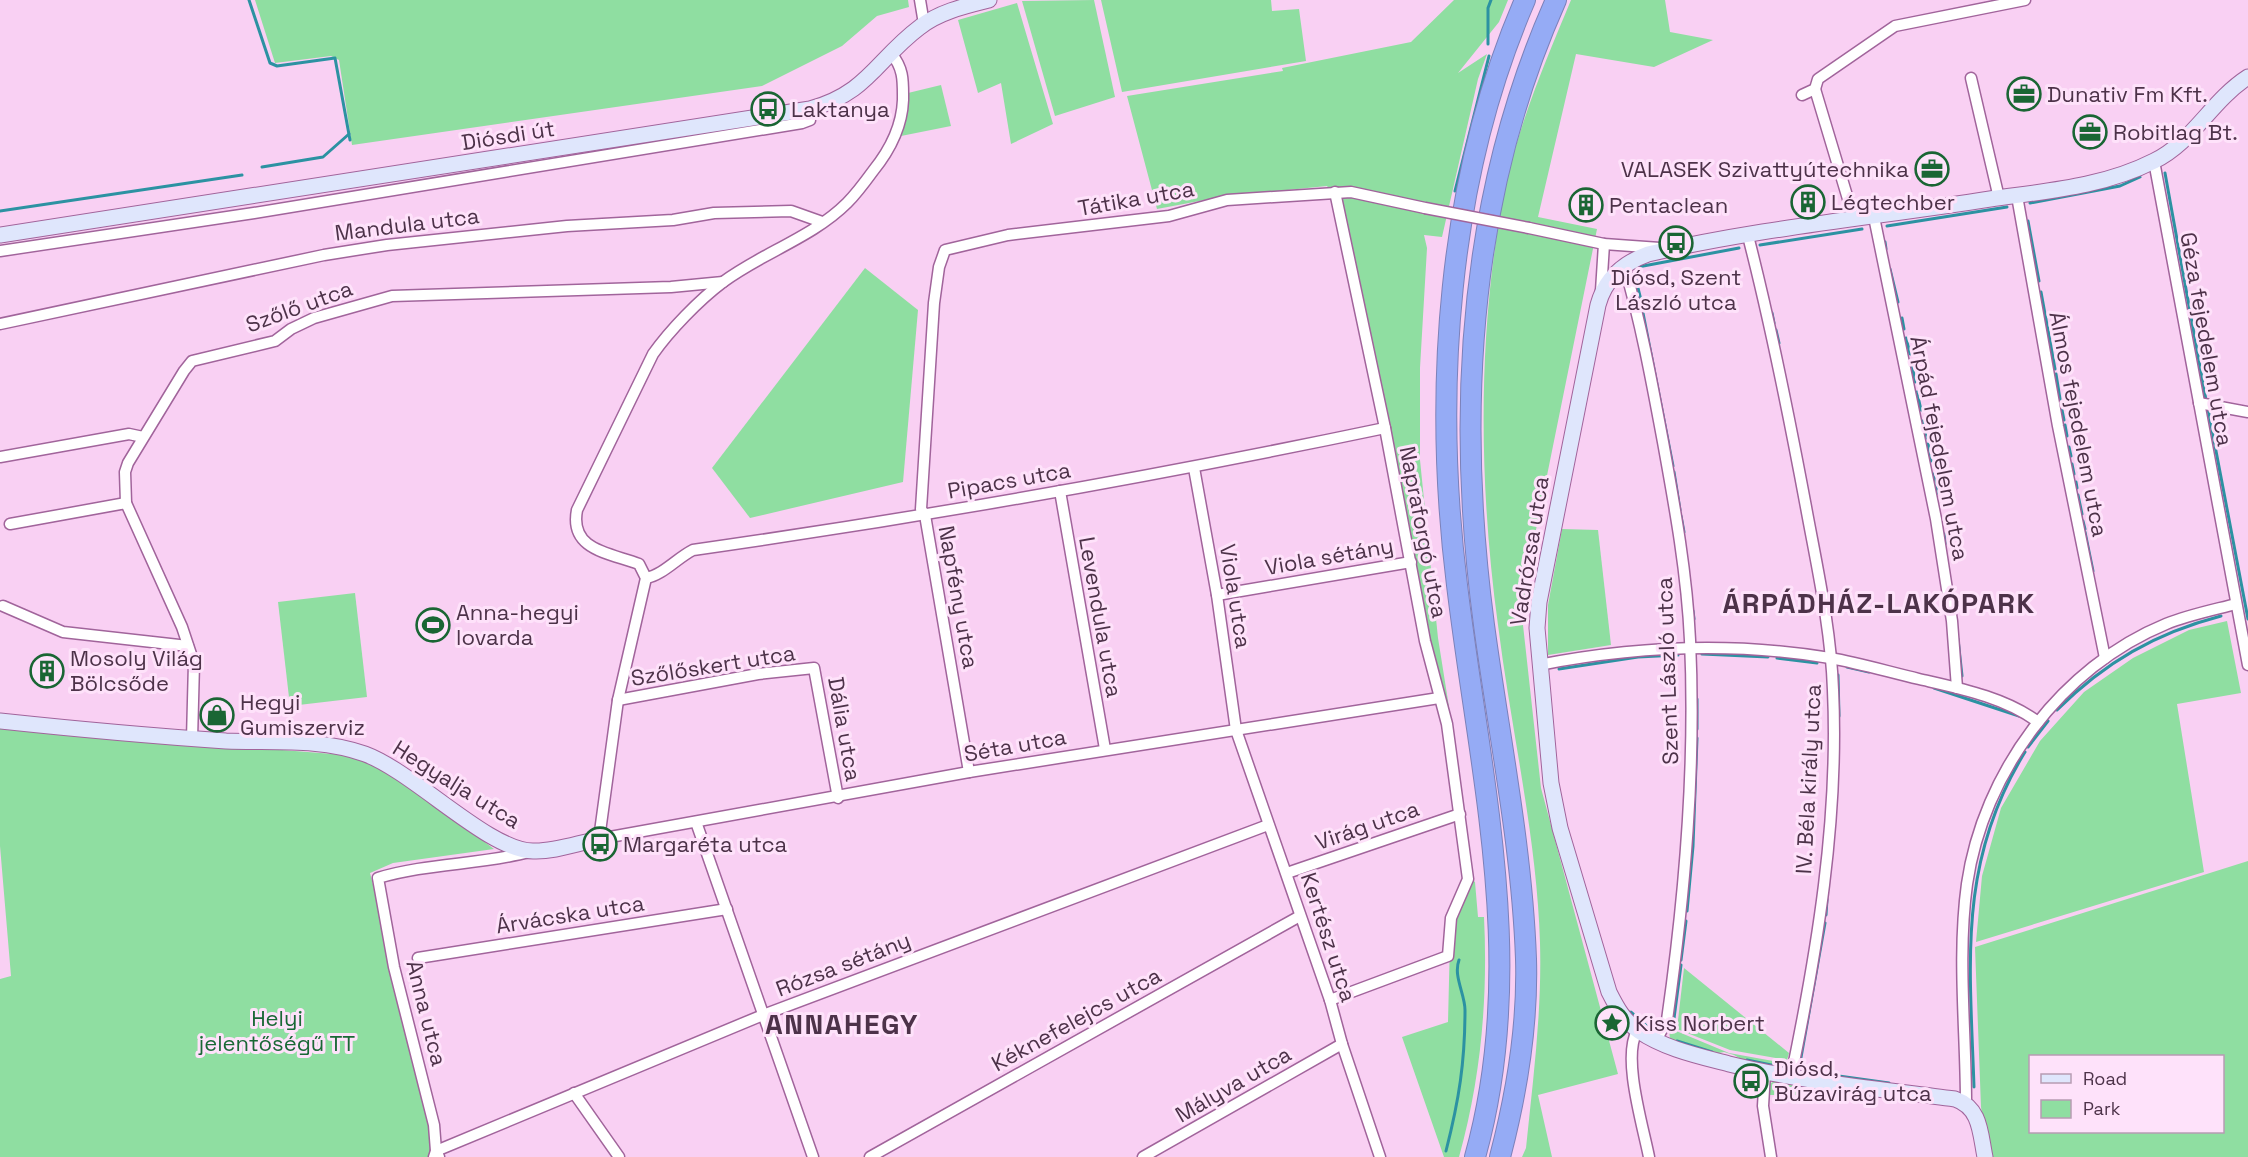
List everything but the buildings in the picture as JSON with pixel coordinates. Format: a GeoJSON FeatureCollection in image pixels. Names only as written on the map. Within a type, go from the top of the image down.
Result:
{"type":"FeatureCollection","features":[{"type":"Feature","properties":{"kind":"highway"},"geometry":{"type":"LineString","coordinates":[[1500,1157],[1521,1059],[1526,961],[1522,891],[1484,624],[1472,510],[1469,422],[1471,352],[1485,235],[1502,160],[1532,63],[1556,0]]}},
{"type":"Feature","properties":{"kind":"highway"},"geometry":{"type":"LineString","coordinates":[[1475,1157],[1488,1102],[1498,1039],[1501,994],[1499,915],[1451,534],[1445,388],[1457,265],[1474,166],[1504,53],[1523,4]]}},
{"type":"Feature","properties":{"kind":"street"},"geometry":{"type":"LineString","coordinates":[[920,0],[924,24]]}},
{"type":"Feature","properties":{"kind":"street","name":"Diósdi út"},"geometry":{"type":"LineString","coordinates":[[0,235],[810,110],[838,101],[855,90],[891,53],[924,24],[945,13],[989,0]]}},
{"type":"Feature","properties":{"kind":"street"},"geometry":{"type":"LineString","coordinates":[[1854,219],[1815,89],[1818,79],[1895,26],[2025,0]]}},
{"type":"Feature","properties":{"kind":"street"},"geometry":{"type":"LineString","coordinates":[[532,851],[599,839],[618,700],[646,578],[639,564],[586,543],[576,529],[577,510],[653,354],[664,339],[723,282],[822,222],[847,203],[884,157],[894,139],[902,106],[903,77],[900,64],[891,53]]}},
{"type":"Feature","properties":{"kind":"street","name":"Vadrózsa utca"},"geometry":{"type":"LineString","coordinates":[[1970,1107],[1955,1099],[1791,1077],[1695,1055],[1656,1041],[1637,1031],[1621,1016],[1609,992],[1560,828],[1551,783],[1537,628],[1539,602],[1583,371],[1601,295],[1609,281],[1624,265],[1642,256],[1672,248],[2101,182],[2154,161],[2181,146],[2210,109],[2248,77]]}},
{"type":"Feature","properties":{"kind":"street"},"geometry":{"type":"LineString","coordinates":[[1971,78],[2000,198]]}},
{"type":"Feature","properties":{"kind":"street"},"geometry":{"type":"LineString","coordinates":[[1802,95],[1815,89]]}},
{"type":"Feature","properties":{"kind":"street","name":"Mandula utca"},"geometry":{"type":"LineString","coordinates":[[0,251],[254,213],[802,123],[810,120],[810,110]]}},
{"type":"Feature","properties":{"kind":"street","name":"Géza fejedelem utca"},"geometry":{"type":"LineString","coordinates":[[2154,161],[2248,665]]}},
{"type":"Feature","properties":{"kind":"street","name":"Tátika utca"},"geometry":{"type":"LineString","coordinates":[[945,250],[1008,235],[1169,216],[1227,200],[1335,192],[1351,192],[1604,244],[1672,248]]}},
{"type":"Feature","properties":{"kind":"street","name":"Napraforgó utca"},"geometry":{"type":"LineString","coordinates":[[1330,999],[1448,956],[1451,918],[1468,879],[1447,724],[1425,641],[1385,428],[1335,192]]}},
{"type":"Feature","properties":{"kind":"street","name":"Álmos fejedelem utca"},"geometry":{"type":"LineString","coordinates":[[2017,196],[2058,426],[2105,658]]}},
{"type":"Feature","properties":{"kind":"street","name":"Mandula utca"},"geometry":{"type":"LineString","coordinates":[[0,324],[324,255],[387,245],[567,226],[673,220],[714,213],[791,212],[822,222]]}},
{"type":"Feature","properties":{"kind":"street","name":"Árpád fejedelem utca"},"geometry":{"type":"LineString","coordinates":[[1874,218],[1936,519],[1952,621],[1957,688]]}},
{"type":"Feature","properties":{"kind":"street","name":"IV. Béla király utca"},"geometry":{"type":"LineString","coordinates":[[1748,236],[1794,445],[1816,559],[1834,693],[1830,825],[1814,955],[1791,1077]]}},
{"type":"Feature","properties":{"kind":"street"},"geometry":{"type":"LineString","coordinates":[[1588,240],[1603,258]]}},
{"type":"Feature","properties":{"kind":"street"},"geometry":{"type":"LineString","coordinates":[[1601,295],[1604,244]]}},
{"type":"Feature","properties":{"kind":"street","name":"Napfény utca"},"geometry":{"type":"LineString","coordinates":[[945,250],[939,267],[934,303],[921,509],[925,515],[969,772]]}},
{"type":"Feature","properties":{"kind":"street","name":"Szent László utca"},"geometry":{"type":"LineString","coordinates":[[1624,265],[1637,311],[1672,490],[1684,569],[1690,647],[1691,745],[1688,842],[1679,933],[1666,1020],[1656,1041]]}},
{"type":"Feature","properties":{"kind":"street","name":"Szőlő utca"},"geometry":{"type":"LineString","coordinates":[[192,739],[194,663],[126,503],[125,472],[143,438],[184,371],[192,362],[275,341],[291,329],[314,318],[383,297],[453,292],[671,287],[723,282]]}},
{"type":"Feature","properties":{"kind":"street"},"geometry":{"type":"LineString","coordinates":[[2199,403],[2248,412]]}},
{"type":"Feature","properties":{"kind":"street","name":"Pipacs utca"},"geometry":{"type":"LineString","coordinates":[[646,578],[655,576],[677,558],[693,550],[858,528],[1194,468],[1385,428]]}},
{"type":"Feature","properties":{"kind":"street"},"geometry":{"type":"LineString","coordinates":[[0,457],[129,434],[143,438]]}},
{"type":"Feature","properties":{"kind":"street","name":"Viola utca"},"geometry":{"type":"LineString","coordinates":[[1194,468],[1217,595],[1236,730]]}},
{"type":"Feature","properties":{"kind":"street","name":"Levendula utca"},"geometry":{"type":"LineString","coordinates":[[1060,491],[1105,749]]}},
{"type":"Feature","properties":{"kind":"street"},"geometry":{"type":"LineString","coordinates":[[10,524],[126,503]]}},
{"type":"Feature","properties":{"kind":"street","name":"Viola sétány"},"geometry":{"type":"LineString","coordinates":[[1217,595],[1411,562]]}},
{"type":"Feature","properties":{"kind":"street"},"geometry":{"type":"LineString","coordinates":[[1985,1157],[1970,1107],[1963,924],[1967,883],[1975,844],[1999,782],[2038,722],[2072,684],[2105,658],[2166,624],[2236,604]]}},
{"type":"Feature","properties":{"kind":"street"},"geometry":{"type":"LineString","coordinates":[[3,606],[63,632],[188,646]]}},
{"type":"Feature","properties":{"kind":"street"},"geometry":{"type":"LineString","coordinates":[[1539,665],[1644,649],[1690,647],[1750,649],[1830,658],[1957,688],[2011,706],[2038,722]]}},
{"type":"Feature","properties":{"kind":"street","name":"Szőlőskert utca"},"geometry":{"type":"LineString","coordinates":[[618,700],[758,675],[814,668]]}},
{"type":"Feature","properties":{"kind":"street","name":"Dália utca"},"geometry":{"type":"LineString","coordinates":[[814,668],[838,798]]}},
{"type":"Feature","properties":{"kind":"street","name":"Séta utca"},"geometry":{"type":"LineString","coordinates":[[599,839],[1105,749],[1439,698]]}},
{"type":"Feature","properties":{"kind":"street","name":"Hegyalja utca"},"geometry":{"type":"LineString","coordinates":[[0,721],[192,739],[304,742],[364,754],[403,773],[489,834],[517,848],[532,851]]}},
{"type":"Feature","properties":{"kind":"street","name":"Kertész utca"},"geometry":{"type":"LineString","coordinates":[[1236,730],[1330,999],[1342,1044],[1380,1157]]}},
{"type":"Feature","properties":{"kind":"street","name":"Virág utca"},"geometry":{"type":"LineString","coordinates":[[1287,873],[1460,814]]}},
{"type":"Feature","properties":{"kind":"street"},"geometry":{"type":"LineString","coordinates":[[696,822],[813,1157]]}},
{"type":"Feature","properties":{"kind":"street","name":"Rózsa sétány"},"geometry":{"type":"LineString","coordinates":[[436,1155],[574,1093],[764,1015],[1268,825]]}},
{"type":"Feature","properties":{"kind":"street","name":"Anna utca"},"geometry":{"type":"LineString","coordinates":[[436,1155],[434,1125],[394,967],[378,878],[397,873],[507,858],[532,851]]}},
{"type":"Feature","properties":{"kind":"street","name":"Árvácska utca"},"geometry":{"type":"LineString","coordinates":[[418,958],[727,909]]}},
{"type":"Feature","properties":{"kind":"street","name":"Kéknefelejcs utca"},"geometry":{"type":"LineString","coordinates":[[870,1157],[1300,916]]}},
{"type":"Feature","properties":{"kind":"street"},"geometry":{"type":"LineString","coordinates":[[1637,1031],[1632,1047],[1632,1065],[1649,1157]]}},
{"type":"Feature","properties":{"kind":"street","name":"Mályva utca"},"geometry":{"type":"LineString","coordinates":[[1143,1157],[1342,1044]]}},
{"type":"Feature","properties":{"kind":"street"},"geometry":{"type":"LineString","coordinates":[[1764,1072],[1763,1106],[1771,1157]]}},
{"type":"Feature","properties":{"kind":"street"},"geometry":{"type":"LineString","coordinates":[[574,1093],[619,1157]]}},
{"type":"Feature","properties":{"kind":"green space"},"geometry":{"type":"Polygon","coordinates":[[[255,0],[908,0],[909,7],[877,16],[842,46],[762,86],[352,145],[339,60],[331,56],[275,63],[255,0]]]}},
{"type":"Feature","properties":{"kind":"green space"},"geometry":{"type":"Polygon","coordinates":[[[1094,0],[1115,97],[1055,116],[1022,1],[1094,0]]]}},
{"type":"Feature","properties":{"kind":"green space"},"geometry":{"type":"Polygon","coordinates":[[[1101,0],[1271,0],[1272,11],[1299,9],[1306,61],[1122,92],[1101,0]]]}},
{"type":"Feature","properties":{"kind":"green space"},"geometry":{"type":"Polygon","coordinates":[[[1454,0],[1508,0],[1499,22],[1458,73],[1487,54],[1478,79],[1442,237],[1424,235],[1427,248],[1420,368],[1420,460],[1438,638],[1449,707],[1442,699],[1343,208],[1327,186],[1226,196],[1157,209],[1127,96],[1283,71],[1282,68],[1411,42],[1454,0]]]}},
{"type":"Feature","properties":{"kind":"green space"},"geometry":{"type":"Polygon","coordinates":[[[1571,0],[1665,0],[1670,32],[1713,40],[1654,67],[1576,54],[1538,217],[1597,229],[1525,584],[1523,625],[1541,788],[1618,1074],[1538,1095],[1552,1157],[1522,1157],[1526,1148],[1536,1046],[1540,995],[1540,943],[1529,823],[1503,664],[1492,573],[1484,466],[1485,358],[1495,251],[1503,199],[1515,148],[1571,0]]]}},
{"type":"Feature","properties":{"kind":"green space"},"geometry":{"type":"Polygon","coordinates":[[[1017,3],[1053,124],[1011,144],[1001,83],[978,93],[958,20],[1017,3]]]}},
{"type":"Feature","properties":{"kind":"green space"},"geometry":{"type":"Polygon","coordinates":[[[941,85],[951,126],[901,136],[908,93],[941,85]]]}},
{"type":"Feature","properties":{"kind":"green space"},"geometry":{"type":"Polygon","coordinates":[[[865,268],[918,310],[903,482],[750,518],[712,468],[865,268]]]}},
{"type":"Feature","properties":{"kind":"green space"},"geometry":{"type":"Polygon","coordinates":[[[1562,529],[1598,530],[1611,645],[1548,655],[1548,605],[1562,529]]]}},
{"type":"Feature","properties":{"kind":"green space"},"geometry":{"type":"Polygon","coordinates":[[[355,593],[367,697],[290,706],[278,602],[355,593]]]}},
{"type":"Feature","properties":{"kind":"green space"},"geometry":{"type":"Polygon","coordinates":[[[2227,621],[2241,693],[2177,704],[2204,872],[1976,942],[1982,876],[2001,808],[2040,741],[2084,692],[2133,658],[2189,630],[2227,621]]]}},
{"type":"Feature","properties":{"kind":"green space","name":"Helyi jelentőségű TT"},"geometry":{"type":"Polygon","coordinates":[[[0,728],[358,756],[426,797],[494,849],[393,863],[370,873],[434,1125],[434,1157],[0,1157],[0,979],[11,976],[0,846],[0,728]]]}},
{"type":"Feature","properties":{"kind":"green space"},"geometry":{"type":"Polygon","coordinates":[[[2248,861],[2248,1157],[1988,1157],[1981,1107],[1975,947],[2248,861]]]}},
{"type":"Feature","properties":{"kind":"green space"},"geometry":{"type":"Polygon","coordinates":[[[1472,879],[1475,882],[1478,917],[1484,917],[1485,947],[1484,1008],[1478,1068],[1459,1157],[1444,1157],[1402,1037],[1448,1022],[1450,940],[1456,906],[1472,879]]]}},
{"type":"Feature","properties":{"kind":"green space"},"geometry":{"type":"Polygon","coordinates":[[[1684,968],[1789,1053],[1787,1060],[1730,1050],[1677,1029],[1684,968]]]}},
{"type":"Feature","properties":{"kind":"green space"},"geometry":{"type":"Polygon","coordinates":[[[1669,1028],[1729,1053],[1789,1064],[1785,1070],[1753,1066],[1734,1055],[1724,1052],[1714,1054],[1670,1040],[1669,1028]]]}},
{"type":"Feature","properties":{"kind":"green space"},"geometry":{"type":"Polygon","coordinates":[[[1779,1079],[1803,1088],[1802,1095],[1766,1095],[1769,1084],[1779,1079]]]}},
{"type":"Feature","properties":{"kind":"waterway"},"geometry":{"type":"LineString","coordinates":[[249,0],[270,63],[277,66],[335,58],[350,140]]}},
{"type":"Feature","properties":{"kind":"waterway"},"geometry":{"type":"LineString","coordinates":[[1488,44],[1488,8],[1491,0]]}},
{"type":"Feature","properties":{"kind":"waterway"},"geometry":{"type":"LineString","coordinates":[[1455,191],[1489,56]]}},
{"type":"Feature","properties":{"kind":"waterway"},"geometry":{"type":"LineString","coordinates":[[262,167],[323,157],[349,134]]}},
{"type":"Feature","properties":{"kind":"waterway"},"geometry":{"type":"LineString","coordinates":[[2165,173],[2206,400]]}},
{"type":"Feature","properties":{"kind":"waterway"},"geometry":{"type":"LineString","coordinates":[[0,211],[242,175]]}},
{"type":"Feature","properties":{"kind":"waterway"},"geometry":{"type":"LineString","coordinates":[[2030,203],[2120,186],[2140,177]]}},
{"type":"Feature","properties":{"kind":"waterway"},"geometry":{"type":"LineString","coordinates":[[1887,226],[2007,207]]}},
{"type":"Feature","properties":{"kind":"waterway"},"geometry":{"type":"LineString","coordinates":[[2028,221],[2039,281]]}},
{"type":"Feature","properties":{"kind":"waterway"},"geometry":{"type":"LineString","coordinates":[[1760,245],[1862,229]]}},
{"type":"Feature","properties":{"kind":"waterway"},"geometry":{"type":"LineString","coordinates":[[1885,242],[1886,249]]}},
{"type":"Feature","properties":{"kind":"waterway"},"geometry":{"type":"LineString","coordinates":[[1638,267],[1739,248]]}},
{"type":"Feature","properties":{"kind":"waterway"},"geometry":{"type":"LineString","coordinates":[[1890,269],[1898,302]]}},
{"type":"Feature","properties":{"kind":"waterway"},"geometry":{"type":"LineString","coordinates":[[1636,280],[1642,304]]}},
{"type":"Feature","properties":{"kind":"waterway"},"geometry":{"type":"LineString","coordinates":[[2041,292],[2055,369]]}},
{"type":"Feature","properties":{"kind":"waterway"},"geometry":{"type":"LineString","coordinates":[[1643,313],[1673,466]]}},
{"type":"Feature","properties":{"kind":"waterway"},"geometry":{"type":"LineString","coordinates":[[1772,313],[1774,323]]}},
{"type":"Feature","properties":{"kind":"waterway"},"geometry":{"type":"LineString","coordinates":[[1902,318],[1904,329]]}},
{"type":"Feature","properties":{"kind":"waterway"},"geometry":{"type":"LineString","coordinates":[[1776,330],[1779,343]]}},
{"type":"Feature","properties":{"kind":"waterway"},"geometry":{"type":"LineString","coordinates":[[1906,338],[1910,354]]}},
{"type":"Feature","properties":{"kind":"waterway"},"geometry":{"type":"LineString","coordinates":[[1912,364],[1915,382]]}},
{"type":"Feature","properties":{"kind":"waterway"},"geometry":{"type":"LineString","coordinates":[[2056,374],[2060,399]]}},
{"type":"Feature","properties":{"kind":"waterway"},"geometry":{"type":"LineString","coordinates":[[1917,392],[1921,410]]}},
{"type":"Feature","properties":{"kind":"waterway"},"geometry":{"type":"LineString","coordinates":[[2061,405],[2064,420]]}},
{"type":"Feature","properties":{"kind":"waterway"},"geometry":{"type":"LineString","coordinates":[[2208,409],[2248,619]]}},
{"type":"Feature","properties":{"kind":"waterway"},"geometry":{"type":"LineString","coordinates":[[1923,421],[1926,438]]}},
{"type":"Feature","properties":{"kind":"waterway"},"geometry":{"type":"LineString","coordinates":[[2065,425],[2067,436]]}},
{"type":"Feature","properties":{"kind":"waterway"},"geometry":{"type":"LineString","coordinates":[[1928,444],[1931,461]]}},
{"type":"Feature","properties":{"kind":"waterway"},"geometry":{"type":"LineString","coordinates":[[2069,447],[2071,456]]}},
{"type":"Feature","properties":{"kind":"waterway"},"geometry":{"type":"LineString","coordinates":[[2072,464],[2074,474]]}},
{"type":"Feature","properties":{"kind":"waterway"},"geometry":{"type":"LineString","coordinates":[[1674,472],[1680,510]]}},
{"type":"Feature","properties":{"kind":"waterway"},"geometry":{"type":"LineString","coordinates":[[1933,474],[1937,493]]}},
{"type":"Feature","properties":{"kind":"waterway"},"geometry":{"type":"LineString","coordinates":[[2076,482],[2077,488]]}},
{"type":"Feature","properties":{"kind":"waterway"},"geometry":{"type":"LineString","coordinates":[[2078,495],[2082,514]]}},
{"type":"Feature","properties":{"kind":"waterway"},"geometry":{"type":"LineString","coordinates":[[1681,516],[1684,532]]}},
{"type":"Feature","properties":{"kind":"waterway"},"geometry":{"type":"LineString","coordinates":[[2083,521],[2085,529]]}},
{"type":"Feature","properties":{"kind":"waterway"},"geometry":{"type":"LineString","coordinates":[[2085,532],[2093,571]]}},
{"type":"Feature","properties":{"kind":"waterway"},"geometry":{"type":"LineString","coordinates":[[1944,534],[1945,544]]}},
{"type":"Feature","properties":{"kind":"waterway"},"geometry":{"type":"LineString","coordinates":[[1693,611],[1694,619]]}},
{"type":"Feature","properties":{"kind":"waterway"},"geometry":{"type":"LineString","coordinates":[[2057,710],[2094,677],[2133,651],[2175,631],[2221,616]]}},
{"type":"Feature","properties":{"kind":"waterway"},"geometry":{"type":"LineString","coordinates":[[1958,639],[1962,676]]}},
{"type":"Feature","properties":{"kind":"waterway"},"geometry":{"type":"LineString","coordinates":[[1702,654],[1768,657]]}},
{"type":"Feature","properties":{"kind":"waterway"},"geometry":{"type":"LineString","coordinates":[[1559,669],[1638,657],[1678,655]]}},
{"type":"Feature","properties":{"kind":"waterway"},"geometry":{"type":"LineString","coordinates":[[1777,658],[1817,663]]}},
{"type":"Feature","properties":{"kind":"waterway"},"geometry":{"type":"LineString","coordinates":[[1847,667],[1869,672]]}},
{"type":"Feature","properties":{"kind":"waterway"},"geometry":{"type":"LineString","coordinates":[[1838,675],[1839,716]]}},
{"type":"Feature","properties":{"kind":"waterway"},"geometry":{"type":"LineString","coordinates":[[1934,688],[2019,716]]}},
{"type":"Feature","properties":{"kind":"waterway"},"geometry":{"type":"LineString","coordinates":[[1697,699],[1697,729]]}},
{"type":"Feature","properties":{"kind":"waterway"},"geometry":{"type":"LineString","coordinates":[[2028,747],[2048,721]]}},
{"type":"Feature","properties":{"kind":"waterway"},"geometry":{"type":"LineString","coordinates":[[1687,911],[1693,846],[1697,738]]}},
{"type":"Feature","properties":{"kind":"waterway"},"geometry":{"type":"LineString","coordinates":[[1974,1087],[1970,956],[1972,915],[1978,874],[1988,834],[2003,793],[2025,752]]}},
{"type":"Feature","properties":{"kind":"waterway"},"geometry":{"type":"LineString","coordinates":[[1826,915],[1827,899]]}},
{"type":"Feature","properties":{"kind":"waterway"},"geometry":{"type":"LineString","coordinates":[[1681,960],[1686,921]]}},
{"type":"Feature","properties":{"kind":"waterway"},"geometry":{"type":"LineString","coordinates":[[1800,1063],[1825,923]]}},
{"type":"Feature","properties":{"kind":"waterway"},"geometry":{"type":"LineString","coordinates":[[1446,1151],[1458,1098],[1464,1047],[1465,1010],[1457,972],[1459,960]]}},
{"type":"Feature","properties":{"kind":"waterway"},"geometry":{"type":"LineString","coordinates":[[1673,1026],[1681,965]]}},
{"type":"Feature","properties":{"kind":"waterway"},"geometry":{"type":"LineString","coordinates":[[1631,1012],[1649,1028]]}},
{"type":"Feature","properties":{"kind":"waterway"},"geometry":{"type":"LineString","coordinates":[[1677,1041],[1712,1052]]}},
{"type":"Feature","properties":{"kind":"waterway"},"geometry":{"type":"LineString","coordinates":[[1747,1060],[1781,1067]]}},
{"type":"Feature","properties":{"kind":"waterway"},"geometry":{"type":"LineString","coordinates":[[1810,1072],[1889,1083]]}},
{"type":"Feature","properties":{"kind":"place","name":"Dunativ Fm Kft."},"geometry":{"type":"Point","coordinates":[2024,94]}},
{"type":"Feature","properties":{"kind":"place","name":"Laktanya"},"geometry":{"type":"Point","coordinates":[768,109]}},
{"type":"Feature","properties":{"kind":"place","name":"Robitlag Bt."},"geometry":{"type":"Point","coordinates":[2090,132]}},
{"type":"Feature","properties":{"kind":"place","name":"VALASEK Szivattyútechnika"},"geometry":{"type":"Point","coordinates":[1932,169]}},
{"type":"Feature","properties":{"kind":"place","name":"Légtechber"},"geometry":{"type":"Point","coordinates":[1808,202]}},
{"type":"Feature","properties":{"kind":"place","name":"Pentaclean"},"geometry":{"type":"Point","coordinates":[1586,205]}},
{"type":"Feature","properties":{"kind":"place","name":"Diósd, Szent László utca"},"geometry":{"type":"Point","coordinates":[1676,243]}},
{"type":"Feature","properties":{"kind":"place","name":"Anna-hegyi lovarda"},"geometry":{"type":"Point","coordinates":[433,625]}},
{"type":"Feature","properties":{"kind":"place","name":"Mosoly Világ Bölcsőde"},"geometry":{"type":"Point","coordinates":[47,671]}},
{"type":"Feature","properties":{"kind":"place","name":"Hegyi Gumiszerviz"},"geometry":{"type":"Point","coordinates":[217,715]}},
{"type":"Feature","properties":{"kind":"place","name":"Margaréta utca"},"geometry":{"type":"Point","coordinates":[600,844]}},
{"type":"Feature","properties":{"kind":"place","name":"Kiss Norbert"},"geometry":{"type":"Point","coordinates":[1612,1023]}},
{"type":"Feature","properties":{"kind":"place","name":"Diósd, Búzavirág utca"},"geometry":{"type":"Point","coordinates":[1751,1081]}},
{"type":"Feature","properties":{"kind":"district","name":"ÁRPÁDHÁZ-LAKÓPARK"},"geometry":{"type":"Point","coordinates":[1879,603]}},
{"type":"Feature","properties":{"kind":"district","name":"ANNAHEGY"},"geometry":{"type":"Point","coordinates":[842,1024]}}]}
